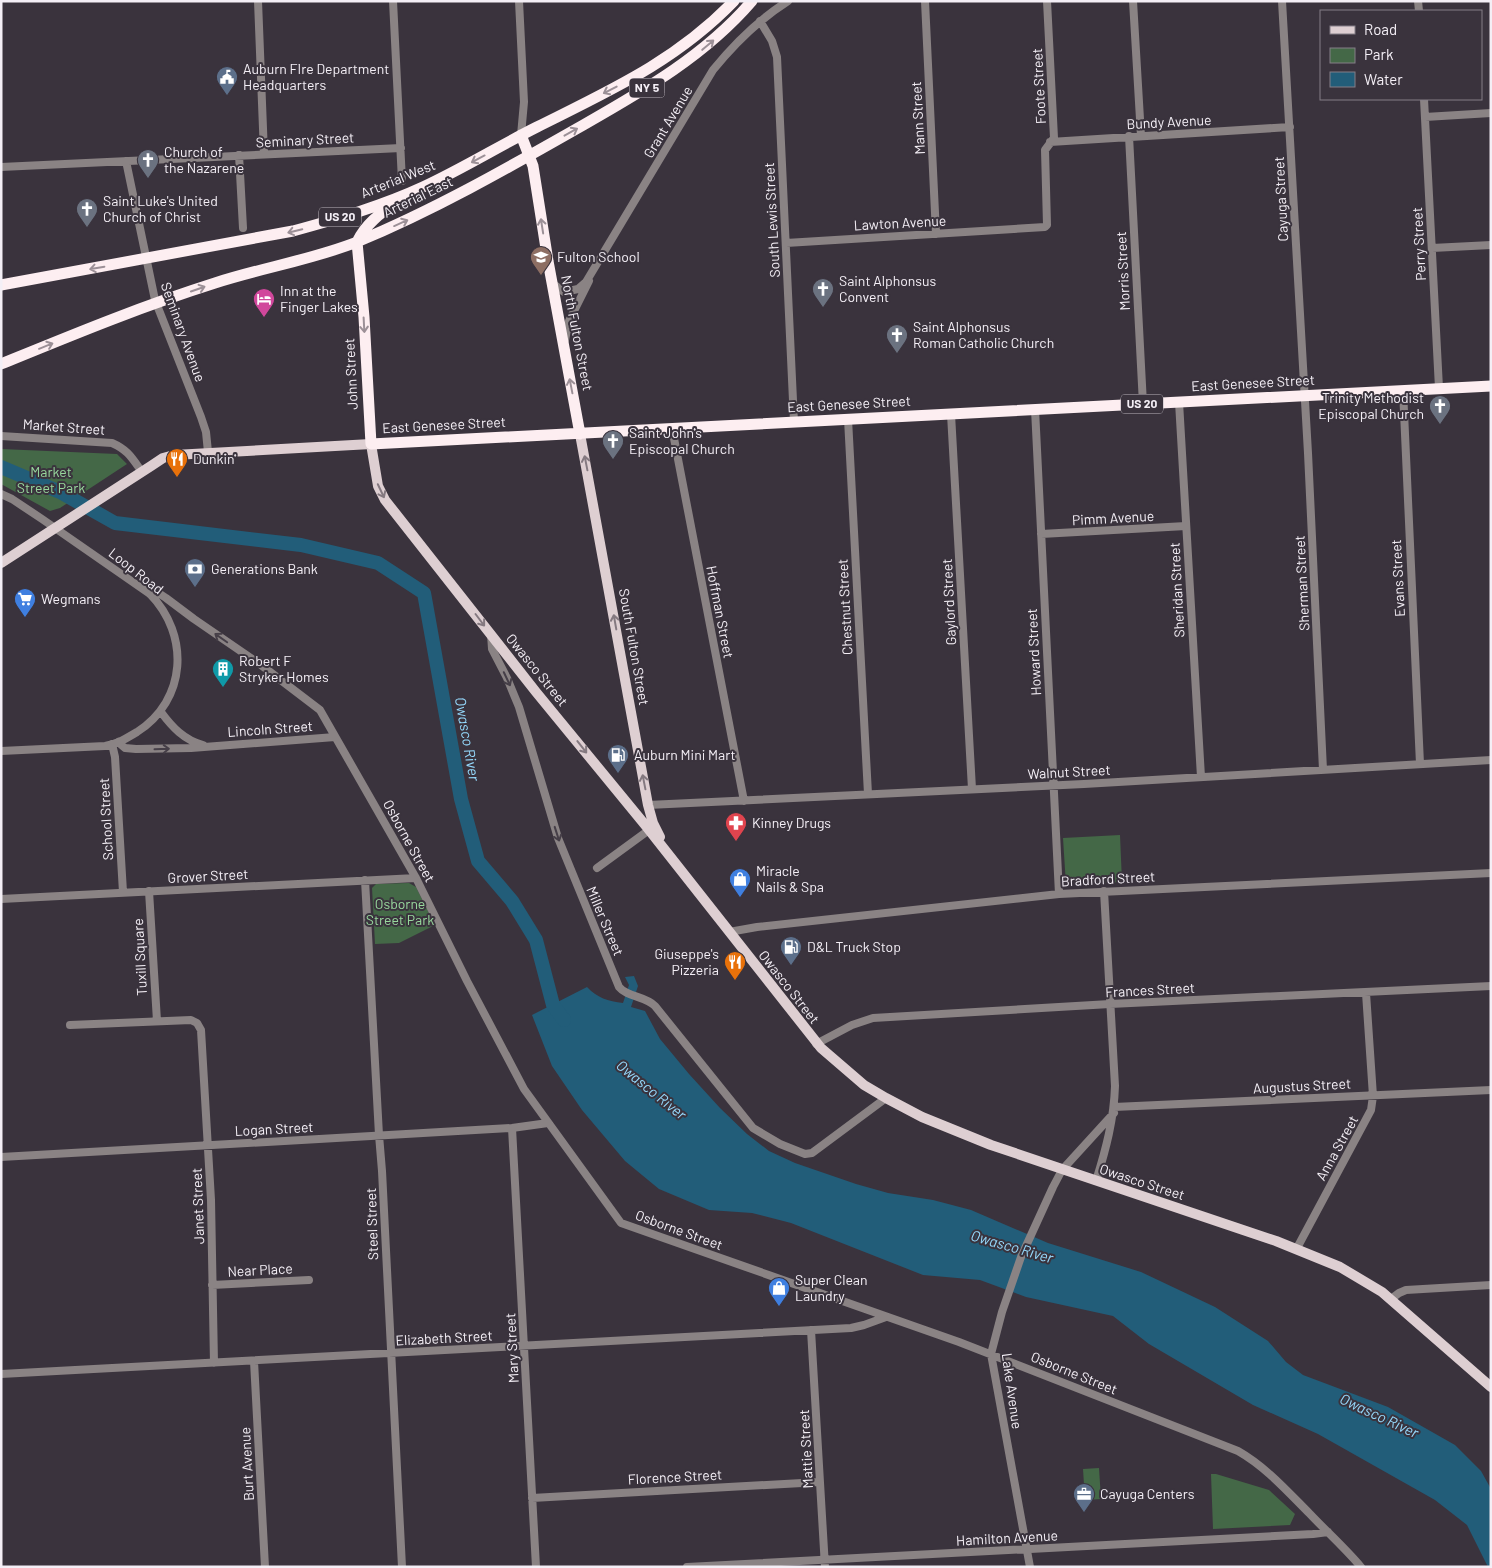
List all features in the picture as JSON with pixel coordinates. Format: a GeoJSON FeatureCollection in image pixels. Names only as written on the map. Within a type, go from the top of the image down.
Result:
{"type":"FeatureCollection","features":[{"type":"Feature","properties":{"kind":"highway","name":"Arterial West"},"geometry":{"type":"LineString","coordinates":[[1,285],[145,260],[294,231],[403,196],[481,158],[663,61],[705,30],[734,1]]}},
{"type":"Feature","properties":{"kind":"highway","name":"Arterial East"},"geometry":{"type":"LineString","coordinates":[[1,364],[157,303],[217,282],[275,267],[357,242],[427,211],[528,156],[675,70],[708,45],[752,1]]}},
{"type":"Feature","properties":{"kind":"highway","name":"North Fulton Street"},"geometry":{"type":"LineString","coordinates":[[521,136],[533,166],[580,434]]}},
{"type":"Feature","properties":{"kind":"highway"},"geometry":{"type":"LineString","coordinates":[[357,242],[360,234],[376,216],[403,196]]}},
{"type":"Feature","properties":{"kind":"highway","name":"John Street"},"geometry":{"type":"LineString","coordinates":[[357,242],[371,444]]}},
{"type":"Feature","properties":{"kind":"highway","name":"East Genesee Street"},"geometry":{"type":"LineString","coordinates":[[371,444],[1491,386]]}},
{"type":"Feature","properties":{"kind":"main road","name":"South Fulton Street"},"geometry":{"type":"LineString","coordinates":[[580,434],[648,805],[653,823],[673,860]]}},
{"type":"Feature","properties":{"kind":"main road","name":"East Genesee Street"},"geometry":{"type":"LineString","coordinates":[[1,564],[162,458],[208,452],[371,444]]}},
{"type":"Feature","properties":{"kind":"main road","name":"Owasco Street"},"geometry":{"type":"LineString","coordinates":[[371,444],[378,486],[385,500],[673,860],[816,1044],[864,1085],[922,1117],[965,1135],[1062,1170],[1297,1248],[1340,1267],[1369,1283],[1389,1298],[1491,1387]]}},
{"type":"Feature","properties":{"kind":"main road"},"geometry":{"type":"LineString","coordinates":[[636,814],[648,805]]}},
{"type":"Feature","properties":{"kind":"street"},"geometry":{"type":"LineString","coordinates":[[258,1],[264,154]]}},
{"type":"Feature","properties":{"kind":"street"},"geometry":{"type":"LineString","coordinates":[[393,1],[402,181]]}},
{"type":"Feature","properties":{"kind":"street","name":"North Fulton Street"},"geometry":{"type":"LineString","coordinates":[[519,1],[524,102],[521,136]]}},
{"type":"Feature","properties":{"kind":"street","name":"Grant Avenue"},"geometry":{"type":"LineString","coordinates":[[591,275],[713,70],[734,45],[760,21],[788,1]]}},
{"type":"Feature","properties":{"kind":"street","name":"Mann Street"},"geometry":{"type":"LineString","coordinates":[[925,1],[936,234]]}},
{"type":"Feature","properties":{"kind":"street","name":"Foote Street"},"geometry":{"type":"LineString","coordinates":[[1016,230],[1042,228],[1047,224],[1045,150],[1054,138],[1047,1]]}},
{"type":"Feature","properties":{"kind":"street"},"geometry":{"type":"LineString","coordinates":[[1133,1],[1141,136]]}},
{"type":"Feature","properties":{"kind":"street","name":"Cayuga Street"},"geometry":{"type":"LineString","coordinates":[[1282,1],[1304,395]]}},
{"type":"Feature","properties":{"kind":"street","name":"South Lewis Street"},"geometry":{"type":"LineString","coordinates":[[760,21],[772,41],[777,57],[794,422]]}},
{"type":"Feature","properties":{"kind":"street","name":"Perry Street"},"geometry":{"type":"LineString","coordinates":[[1424,100],[1439,388]]}},
{"type":"Feature","properties":{"kind":"street"},"geometry":{"type":"LineString","coordinates":[[1425,117],[1491,113]]}},
{"type":"Feature","properties":{"kind":"street","name":"Bundy Avenue"},"geometry":{"type":"LineString","coordinates":[[1050,142],[1290,127]]}},
{"type":"Feature","properties":{"kind":"street","name":"Morris Street"},"geometry":{"type":"LineString","coordinates":[[1129,136],[1143,404]]}},
{"type":"Feature","properties":{"kind":"street","name":"Seminary Street"},"geometry":{"type":"LineString","coordinates":[[1,167],[401,148]]}},
{"type":"Feature","properties":{"kind":"street"},"geometry":{"type":"LineString","coordinates":[[239,155],[243,228]]}},
{"type":"Feature","properties":{"kind":"street","name":"Seminary Avenue"},"geometry":{"type":"LineString","coordinates":[[126,161],[145,260],[157,303],[201,417],[206,432],[208,452]]}},
{"type":"Feature","properties":{"kind":"street","name":"Lawton Avenue"},"geometry":{"type":"LineString","coordinates":[[786,242],[1016,230]]}},
{"type":"Feature","properties":{"kind":"street"},"geometry":{"type":"LineString","coordinates":[[1432,248],[1491,245]]}},
{"type":"Feature","properties":{"kind":"street"},"geometry":{"type":"LineString","coordinates":[[552,282],[564,292],[570,292],[578,289],[591,275]]}},
{"type":"Feature","properties":{"kind":"street"},"geometry":{"type":"LineString","coordinates":[[565,352],[568,321],[584,293],[591,275]]}},
{"type":"Feature","properties":{"kind":"street","name":"Evans Street"},"geometry":{"type":"LineString","coordinates":[[1403,390],[1420,764]]}},
{"type":"Feature","properties":{"kind":"street","name":"Sherman Street"},"geometry":{"type":"LineString","coordinates":[[1304,395],[1324,770]]}},
{"type":"Feature","properties":{"kind":"street","name":"Sheridan Street"},"geometry":{"type":"LineString","coordinates":[[1179,402],[1201,777]]}},
{"type":"Feature","properties":{"kind":"street","name":"Howard Street"},"geometry":{"type":"LineString","coordinates":[[1035,409],[1059,894]]}},
{"type":"Feature","properties":{"kind":"street","name":"Gaylord Street"},"geometry":{"type":"LineString","coordinates":[[951,414],[972,789]]}},
{"type":"Feature","properties":{"kind":"street","name":"Chestnut Street"},"geometry":{"type":"LineString","coordinates":[[848,419],[868,794]]}},
{"type":"Feature","properties":{"kind":"street","name":"Hoffman Street"},"geometry":{"type":"LineString","coordinates":[[672,428],[744,801]]}},
{"type":"Feature","properties":{"kind":"street","name":"Market Street"},"geometry":{"type":"LineString","coordinates":[[1,436],[112,443],[129,453],[142,472]]}},
{"type":"Feature","properties":{"kind":"street","name":"Loop Road"},"geometry":{"type":"LineString","coordinates":[[1,494],[22,505],[150,594],[160,605],[175,635],[178,653],[174,686],[161,712]]}},
{"type":"Feature","properties":{"kind":"street","name":"Pimm Avenue"},"geometry":{"type":"LineString","coordinates":[[1041,534],[1186,526]]}},
{"type":"Feature","properties":{"kind":"street","name":"Osborne Street"},"geometry":{"type":"LineString","coordinates":[[150,594],[160,594],[166,598],[317,707],[416,878],[524,1089],[622,1223],[991,1354],[1238,1451],[1261,1465],[1361,1567]]}},
{"type":"Feature","properties":{"kind":"street","name":"Miller Street"},"geometry":{"type":"LineString","coordinates":[[491,634],[492,649],[507,678],[521,713],[558,838],[576,887],[622,991],[655,1006],[749,1124],[769,1138],[805,1154],[812,1154],[886,1098]]}},
{"type":"Feature","properties":{"kind":"street","name":"Lincoln Street"},"geometry":{"type":"LineString","coordinates":[[1,751],[115,743],[142,729],[161,712],[179,733],[196,743],[208,746]]}},
{"type":"Feature","properties":{"kind":"street","name":"Lincoln Street"},"geometry":{"type":"LineString","coordinates":[[115,743],[125,748],[136,749],[335,737]]}},
{"type":"Feature","properties":{"kind":"street","name":"School Street"},"geometry":{"type":"LineString","coordinates":[[115,743],[123,892]]}},
{"type":"Feature","properties":{"kind":"street","name":"Walnut Street"},"geometry":{"type":"LineString","coordinates":[[648,805],[1054,785],[1491,760]]}},
{"type":"Feature","properties":{"kind":"street"},"geometry":{"type":"LineString","coordinates":[[597,868],[649,830]]}},
{"type":"Feature","properties":{"kind":"street","name":"Bradford Street"},"geometry":{"type":"LineString","coordinates":[[729,932],[1059,894],[1491,873]]}},
{"type":"Feature","properties":{"kind":"street","name":"Grover Street"},"geometry":{"type":"LineString","coordinates":[[1,899],[416,878]]}},
{"type":"Feature","properties":{"kind":"street","name":"Steel Street"},"geometry":{"type":"LineString","coordinates":[[365,880],[402,1567]]}},
{"type":"Feature","properties":{"kind":"street","name":"Tuxill Square"},"geometry":{"type":"LineString","coordinates":[[149,891],[157,1021]]}},
{"type":"Feature","properties":{"kind":"street"},"geometry":{"type":"LineString","coordinates":[[1096,1181],[1108,1140],[1114,1110],[1116,1086],[1104,892]]}},
{"type":"Feature","properties":{"kind":"street","name":"Frances Street"},"geometry":{"type":"LineString","coordinates":[[816,1044],[852,1025],[873,1018],[1110,1004],[1491,986]]}},
{"type":"Feature","properties":{"kind":"street","name":"Anna Street"},"geometry":{"type":"LineString","coordinates":[[1297,1248],[1371,1110],[1373,1096],[1366,992]]}},
{"type":"Feature","properties":{"kind":"street"},"geometry":{"type":"LineString","coordinates":[[70,1024],[157,1021]]}},
{"type":"Feature","properties":{"kind":"street","name":"Janet Street"},"geometry":{"type":"LineString","coordinates":[[157,1021],[195,1022],[201,1030],[208,1146],[214,1364]]}},
{"type":"Feature","properties":{"kind":"street","name":"Augustus Street"},"geometry":{"type":"LineString","coordinates":[[1114,1110],[1491,1090]]}},
{"type":"Feature","properties":{"kind":"street","name":"Lake Avenue"},"geometry":{"type":"LineString","coordinates":[[1030,1567],[991,1354],[1002,1312],[1021,1257],[1062,1170],[1114,1110]]}},
{"type":"Feature","properties":{"kind":"street","name":"Logan Street"},"geometry":{"type":"LineString","coordinates":[[1,1157],[512,1128],[548,1123]]}},
{"type":"Feature","properties":{"kind":"street","name":"Mary Street"},"geometry":{"type":"LineString","coordinates":[[512,1128],[536,1567]]}},
{"type":"Feature","properties":{"kind":"street","name":"Near Place"},"geometry":{"type":"LineString","coordinates":[[212,1285],[309,1280]]}},
{"type":"Feature","properties":{"kind":"street"},"geometry":{"type":"LineString","coordinates":[[1389,1298],[1406,1290],[1491,1285]]}},
{"type":"Feature","properties":{"kind":"street","name":"Elizabeth Street"},"geometry":{"type":"LineString","coordinates":[[1,1374],[214,1364],[851,1328],[886,1317]]}},
{"type":"Feature","properties":{"kind":"street","name":"Mattie Street"},"geometry":{"type":"LineString","coordinates":[[811,1330],[825,1563]]}},
{"type":"Feature","properties":{"kind":"street","name":"Burt Avenue"},"geometry":{"type":"LineString","coordinates":[[254,1361],[265,1567]]}},
{"type":"Feature","properties":{"kind":"street","name":"Florence Street"},"geometry":{"type":"LineString","coordinates":[[532,1498],[820,1482]]}},
{"type":"Feature","properties":{"kind":"street","name":"Hamilton Avenue"},"geometry":{"type":"LineString","coordinates":[[687,1567],[825,1563],[1328,1532]]}},
{"type":"Feature","properties":{"kind":"green space","name":"Market Street Park"},"geometry":{"type":"Polygon","coordinates":[[[1,449],[117,454],[127,464],[60,508],[50,511],[1,484],[1,449]]]}},
{"type":"Feature","properties":{"kind":"green space"},"geometry":{"type":"Polygon","coordinates":[[[1120,835],[1122,882],[1066,885],[1063,838],[1120,835]]]}},
{"type":"Feature","properties":{"kind":"green space","name":"Osborne Street Park"},"geometry":{"type":"Polygon","coordinates":[[[409,883],[416,887],[435,925],[399,943],[375,944],[372,888],[376,884],[409,883]]]}},
{"type":"Feature","properties":{"kind":"green space"},"geometry":{"type":"Polygon","coordinates":[[[1099,1468],[1101,1499],[1085,1500],[1083,1469],[1099,1468]]]}},
{"type":"Feature","properties":{"kind":"green space"},"geometry":{"type":"Polygon","coordinates":[[[1211,1474],[1269,1490],[1295,1514],[1290,1525],[1213,1529],[1211,1474]]]}},
{"type":"Feature","properties":{"kind":"water"},"geometry":{"type":"Polygon","coordinates":[[[634,976],[638,986],[631,1007],[645,1011],[660,1039],[689,1074],[747,1134],[769,1151],[795,1163],[856,1184],[888,1193],[933,1200],[971,1210],[1048,1243],[1141,1272],[1215,1307],[1268,1341],[1286,1362],[1303,1375],[1388,1407],[1455,1445],[1481,1471],[1491,1489],[1491,1567],[1488,1567],[1467,1525],[1435,1500],[1318,1434],[1253,1405],[1149,1344],[1113,1316],[1026,1297],[980,1280],[923,1275],[791,1223],[752,1213],[709,1210],[659,1189],[625,1161],[582,1110],[552,1066],[532,1015],[587,987],[603,998],[623,1003],[629,985],[625,977],[634,976]]]}},
{"type":"Feature","properties":{"kind":"waterway","name":"Owasco River"},"geometry":{"type":"LineString","coordinates":[[1,467],[60,492],[115,523],[301,545],[378,563],[424,593],[461,799],[478,861],[512,901],[536,940],[553,1005],[564,1020]]}},
{"type":"Feature","properties":{"kind":"place","name":"Auburn FIre Department Headquarters"},"geometry":{"type":"Point","coordinates":[227,96]}},
{"type":"Feature","properties":{"kind":"place","name":"Church of the Nazarene"},"geometry":{"type":"Point","coordinates":[148,179]}},
{"type":"Feature","properties":{"kind":"place","name":"Saint Luke's United Church of Christ"},"geometry":{"type":"Point","coordinates":[87,228]}},
{"type":"Feature","properties":{"kind":"place","name":"Fulton School"},"geometry":{"type":"Point","coordinates":[541,276]}},
{"type":"Feature","properties":{"kind":"place","name":"Saint Alphonsus Convent"},"geometry":{"type":"Point","coordinates":[823,308]}},
{"type":"Feature","properties":{"kind":"place","name":"Inn at the Finger Lakes"},"geometry":{"type":"Point","coordinates":[264,318]}},
{"type":"Feature","properties":{"kind":"place","name":"Saint Alphonsus Roman Catholic Church"},"geometry":{"type":"Point","coordinates":[897,354]}},
{"type":"Feature","properties":{"kind":"place","name":"Trinity Methodist Episcopal Church"},"geometry":{"type":"Point","coordinates":[1440,425]}},
{"type":"Feature","properties":{"kind":"place","name":"Saint John's Episcopal Church"},"geometry":{"type":"Point","coordinates":[613,460]}},
{"type":"Feature","properties":{"kind":"place","name":"Dunkin'"},"geometry":{"type":"Point","coordinates":[177,478]}},
{"type":"Feature","properties":{"kind":"place","name":"Generations Bank"},"geometry":{"type":"Point","coordinates":[195,588]}},
{"type":"Feature","properties":{"kind":"place","name":"Wegmans"},"geometry":{"type":"Point","coordinates":[25,618]}},
{"type":"Feature","properties":{"kind":"place","name":"Robert F Stryker Homes"},"geometry":{"type":"Point","coordinates":[223,688]}},
{"type":"Feature","properties":{"kind":"place","name":"Auburn Mini Mart"},"geometry":{"type":"Point","coordinates":[618,774]}},
{"type":"Feature","properties":{"kind":"place","name":"Kinney Drugs"},"geometry":{"type":"Point","coordinates":[736,842]}},
{"type":"Feature","properties":{"kind":"place","name":"Miracle Nails & Spa"},"geometry":{"type":"Point","coordinates":[740,898]}},
{"type":"Feature","properties":{"kind":"place","name":"D&L Truck Stop"},"geometry":{"type":"Point","coordinates":[791,966]}},
{"type":"Feature","properties":{"kind":"place","name":"Giuseppe's Pizzeria"},"geometry":{"type":"Point","coordinates":[735,981]}},
{"type":"Feature","properties":{"kind":"place","name":"Super Clean Laundry"},"geometry":{"type":"Point","coordinates":[779,1307]}},
{"type":"Feature","properties":{"kind":"place","name":"Cayuga Centers"},"geometry":{"type":"Point","coordinates":[1084,1513]}}]}
